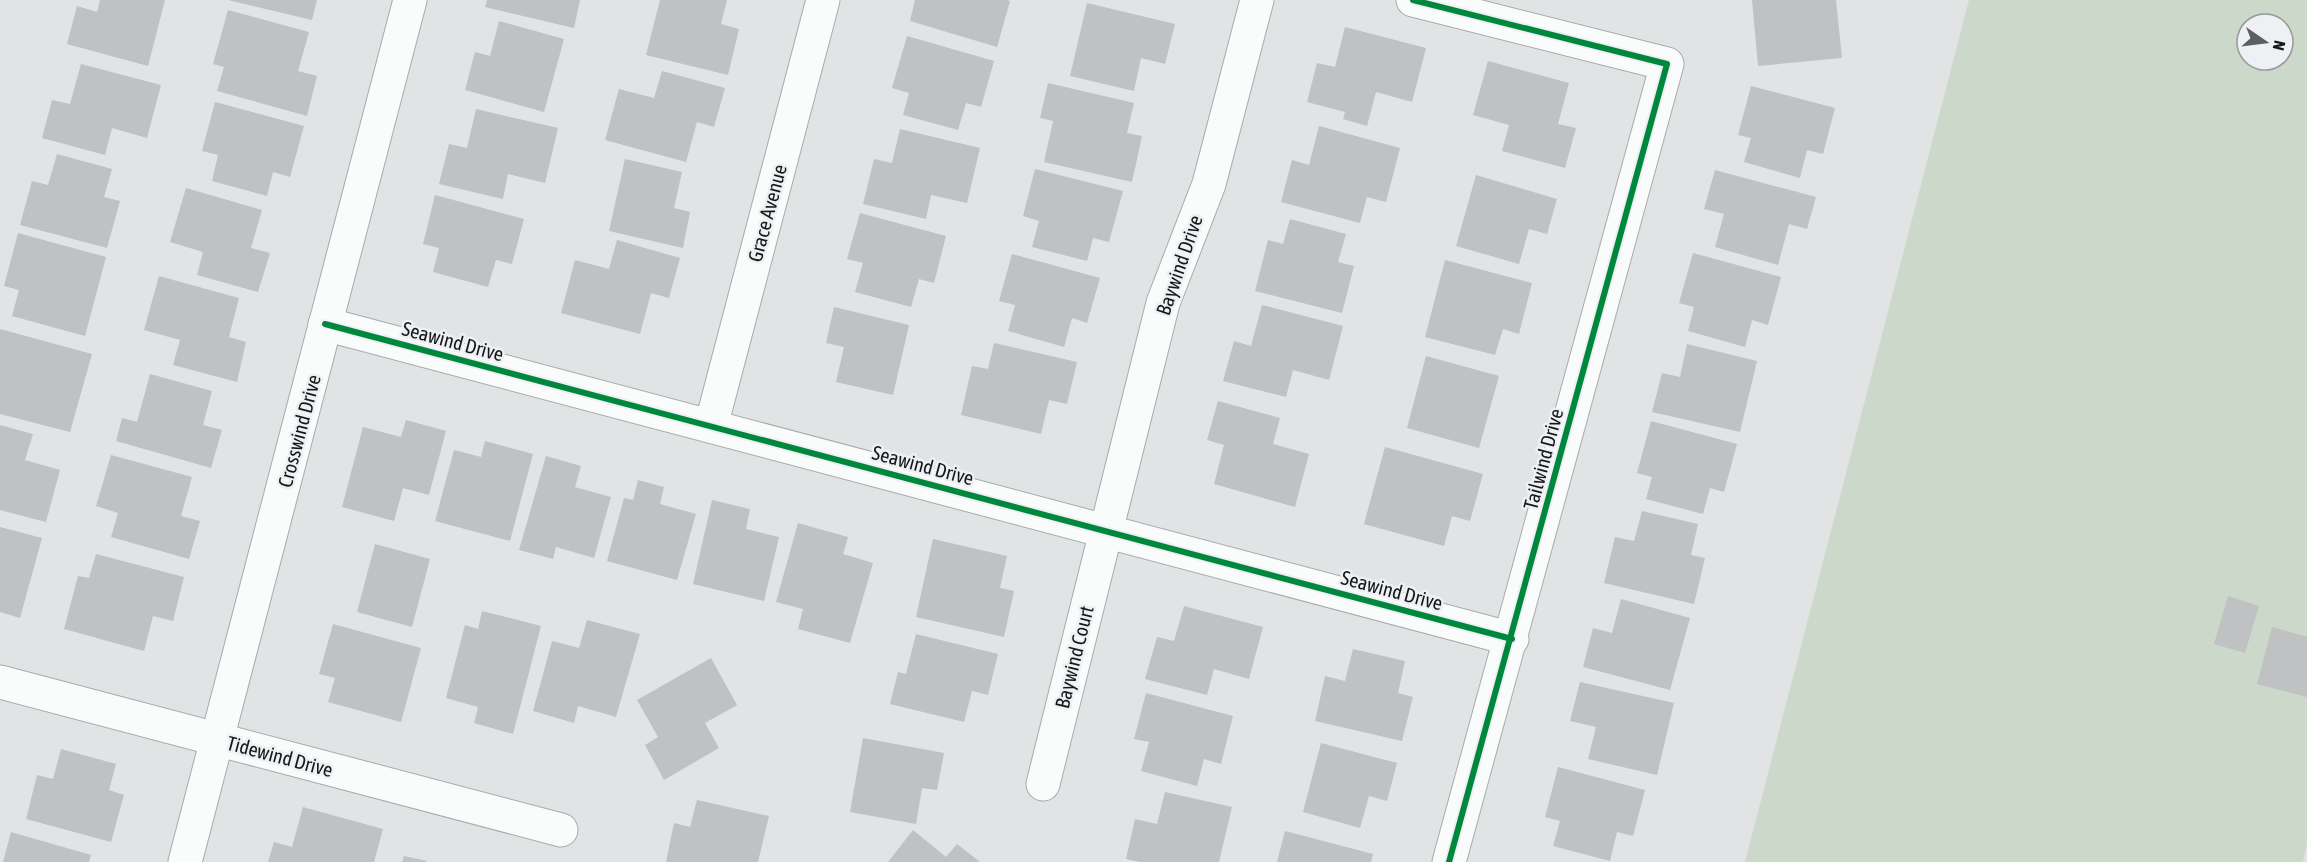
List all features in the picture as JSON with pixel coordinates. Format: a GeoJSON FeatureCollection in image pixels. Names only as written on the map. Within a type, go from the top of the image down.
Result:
{"type":"FeatureCollection","features":[{"type":"Feature","properties":{"kind":"street","name":"Crosswind Drive"},"geometry":{"type":"LineString","coordinates":[[185,862],[410,0]]}},
{"type":"Feature","properties":{"kind":"street","name":"Grace Avenue"},"geometry":{"type":"LineString","coordinates":[[711,426],[823,0]]}},
{"type":"Feature","properties":{"kind":"street","name":"Baywind Drive"},"geometry":{"type":"LineString","coordinates":[[1106,531],[1163,303],[1209,184],[1257,0]]}},
{"type":"Feature","properties":{"kind":"street","name":"Tailwind Drive"},"geometry":{"type":"LineString","coordinates":[[1413,0],[1667,64],[1512,639],[1449,862]]}},
{"type":"Feature","properties":{"kind":"street","name":"Seawind Drive"},"geometry":{"type":"LineString","coordinates":[[325,324],[1512,639]]}},
{"type":"Feature","properties":{"kind":"street","name":"Baywind Court"},"geometry":{"type":"LineString","coordinates":[[1043,784],[1106,531]]}},
{"type":"Feature","properties":{"kind":"street","name":"Tidewind Drive"},"geometry":{"type":"LineString","coordinates":[[0,682],[561,830]]}},
{"type":"Feature","properties":{"kind":"green space"},"geometry":{"type":"Polygon","coordinates":[[[1969,0],[2307,0],[2307,844],[2303,862],[1745,862],[1969,0]]]}},
{"type":"Feature","properties":{"kind":"building"},"geometry":{"type":"Polygon","coordinates":[[[100,0],[165,0],[148,66],[67,44],[77,6],[97,12],[100,0]]]}},
{"type":"Feature","properties":{"kind":"building"},"geometry":{"type":"Polygon","coordinates":[[[228,0],[317,0],[312,20],[228,0]]]}},
{"type":"Feature","properties":{"kind":"building"},"geometry":{"type":"Polygon","coordinates":[[[487,0],[580,0],[574,28],[485,7],[487,0]]]}},
{"type":"Feature","properties":{"kind":"building"},"geometry":{"type":"Polygon","coordinates":[[[660,0],[727,0],[721,24],[739,29],[728,75],[646,55],[660,0]]]}},
{"type":"Feature","properties":{"kind":"building"},"geometry":{"type":"Polygon","coordinates":[[[915,0],[1010,1],[997,47],[910,21],[915,0]]]}},
{"type":"Feature","properties":{"kind":"building"},"geometry":{"type":"Polygon","coordinates":[[[1752,0],[1836,0],[1842,58],[1758,66],[1752,0]]]}},
{"type":"Feature","properties":{"kind":"building"},"geometry":{"type":"Polygon","coordinates":[[[1087,3],[1175,24],[1165,64],[1141,58],[1134,91],[1070,76],[1087,3]]]}},
{"type":"Feature","properties":{"kind":"building"},"geometry":{"type":"Polygon","coordinates":[[[228,10],[309,32],[298,71],[317,76],[307,116],[217,91],[224,67],[213,64],[228,10]]]}},
{"type":"Feature","properties":{"kind":"building"},"geometry":{"type":"Polygon","coordinates":[[[499,21],[564,39],[544,112],[465,90],[475,52],[490,56],[499,21]]]}},
{"type":"Feature","properties":{"kind":"building"},"geometry":{"type":"Polygon","coordinates":[[[1345,27],[1426,48],[1412,102],[1376,92],[1367,126],[1343,119],[1345,112],[1307,102],[1317,63],[1335,67],[1345,27]]]}},
{"type":"Feature","properties":{"kind":"building"},"geometry":{"type":"Polygon","coordinates":[[[907,36],[994,61],[981,107],[966,103],[958,130],[903,115],[909,93],[892,88],[907,36]]]}},
{"type":"Feature","properties":{"kind":"building"},"geometry":{"type":"Polygon","coordinates":[[[1488,61],[1569,83],[1558,124],[1576,128],[1565,168],[1502,151],[1509,125],[1473,115],[1488,61]]]}},
{"type":"Feature","properties":{"kind":"building"},"geometry":{"type":"Polygon","coordinates":[[[81,64],[161,85],[147,138],[112,128],[105,155],[42,138],[52,100],[70,104],[81,64]]]}},
{"type":"Feature","properties":{"kind":"building"},"geometry":{"type":"Polygon","coordinates":[[[662,71],[725,88],[714,127],[697,122],[686,162],[605,140],[619,89],[654,98],[662,71]]]}},
{"type":"Feature","properties":{"kind":"building"},"geometry":{"type":"Polygon","coordinates":[[[1048,83],[1134,103],[1127,133],[1142,136],[1132,182],[1044,162],[1053,121],[1040,118],[1048,83]]]}},
{"type":"Feature","properties":{"kind":"building"},"geometry":{"type":"Polygon","coordinates":[[[1751,86],[1835,108],[1823,154],[1807,150],[1800,178],[1744,162],[1751,138],[1738,135],[1751,86]]]}},
{"type":"Feature","properties":{"kind":"building"},"geometry":{"type":"Polygon","coordinates":[[[215,102],[304,126],[290,177],[273,172],[267,196],[212,181],[218,155],[202,151],[215,102]]]}},
{"type":"Feature","properties":{"kind":"building"},"geometry":{"type":"Polygon","coordinates":[[[476,109],[558,128],[545,183],[508,174],[503,199],[439,184],[449,144],[467,148],[476,109]]]}},
{"type":"Feature","properties":{"kind":"building"},"geometry":{"type":"Polygon","coordinates":[[[1319,126],[1400,148],[1386,202],[1367,197],[1360,223],[1281,202],[1292,160],[1309,165],[1319,126]]]}},
{"type":"Feature","properties":{"kind":"building"},"geometry":{"type":"Polygon","coordinates":[[[900,129],[980,148],[967,203],[931,195],[926,219],[863,204],[874,159],[892,163],[900,129]]]}},
{"type":"Feature","properties":{"kind":"building"},"geometry":{"type":"Polygon","coordinates":[[[57,154],[112,169],[104,197],[120,201],[107,248],[20,225],[32,181],[48,185],[57,154]]]}},
{"type":"Feature","properties":{"kind":"building"},"geometry":{"type":"Polygon","coordinates":[[[625,159],[682,172],[674,208],[690,212],[683,248],[609,231],[625,159]]]}},
{"type":"Feature","properties":{"kind":"building"},"geometry":{"type":"Polygon","coordinates":[[[1035,169],[1123,191],[1109,242],[1093,238],[1087,261],[1032,247],[1039,221],[1023,216],[1035,169]]]}},
{"type":"Feature","properties":{"kind":"building"},"geometry":{"type":"Polygon","coordinates":[[[1715,170],[1816,197],[1807,229],[1789,224],[1778,265],[1715,247],[1724,214],[1704,209],[1715,170]]]}},
{"type":"Feature","properties":{"kind":"building"},"geometry":{"type":"Polygon","coordinates":[[[1476,175],[1557,199],[1547,234],[1529,229],[1519,264],[1456,246],[1476,175]]]}},
{"type":"Feature","properties":{"kind":"building"},"geometry":{"type":"Polygon","coordinates":[[[186,188],[262,210],[251,248],[270,253],[258,292],[197,275],[203,252],[170,242],[186,188]]]}},
{"type":"Feature","properties":{"kind":"building"},"geometry":{"type":"Polygon","coordinates":[[[435,195],[524,219],[512,264],[496,260],[488,287],[433,272],[439,248],[423,244],[435,195]]]}},
{"type":"Feature","properties":{"kind":"building"},"geometry":{"type":"Polygon","coordinates":[[[860,213],[946,236],[934,283],[919,279],[911,307],[855,292],[863,263],[847,259],[860,213]]]}},
{"type":"Feature","properties":{"kind":"building"},"geometry":{"type":"Polygon","coordinates":[[[1290,219],[1346,234],[1338,262],[1354,266],[1342,313],[1255,291],[1268,240],[1283,244],[1290,219]]]}},
{"type":"Feature","properties":{"kind":"building"},"geometry":{"type":"Polygon","coordinates":[[[18,233],[106,257],[85,336],[12,316],[19,290],[4,286],[18,233]]]}},
{"type":"Feature","properties":{"kind":"building"},"geometry":{"type":"Polygon","coordinates":[[[617,240],[680,258],[669,298],[651,293],[640,334],[561,313],[575,260],[609,269],[617,240]]]}},
{"type":"Feature","properties":{"kind":"building"},"geometry":{"type":"Polygon","coordinates":[[[1693,253],[1781,277],[1768,325],[1752,320],[1745,347],[1688,331],[1694,307],[1679,303],[1693,253]]]}},
{"type":"Feature","properties":{"kind":"building"},"geometry":{"type":"Polygon","coordinates":[[[1012,254],[1100,278],[1087,323],[1072,318],[1064,347],[1008,331],[1015,305],[999,301],[1012,254]]]}},
{"type":"Feature","properties":{"kind":"building"},"geometry":{"type":"Polygon","coordinates":[[[1445,260],[1532,283],[1519,334],[1503,329],[1495,355],[1425,337],[1445,260]]]}},
{"type":"Feature","properties":{"kind":"building"},"geometry":{"type":"Polygon","coordinates":[[[159,276],[239,298],[229,337],[246,342],[237,382],[173,365],[180,340],[144,330],[159,276]]]}},
{"type":"Feature","properties":{"kind":"building"},"geometry":{"type":"Polygon","coordinates":[[[1262,305],[1343,326],[1329,380],[1293,370],[1286,397],[1223,381],[1234,341],[1251,346],[1262,305]]]}},
{"type":"Feature","properties":{"kind":"building"},"geometry":{"type":"Polygon","coordinates":[[[834,307],[909,325],[893,395],[836,382],[844,347],[826,343],[834,307]]]}},
{"type":"Feature","properties":{"kind":"building"},"geometry":{"type":"Polygon","coordinates":[[[0,329],[92,354],[70,432],[0,414],[0,329]]]}},
{"type":"Feature","properties":{"kind":"building"},"geometry":{"type":"Polygon","coordinates":[[[994,343],[1077,362],[1067,404],[1049,400],[1041,434],[961,415],[972,366],[988,369],[994,343]]]}},
{"type":"Feature","properties":{"kind":"building"},"geometry":{"type":"Polygon","coordinates":[[[1687,344],[1757,361],[1740,432],[1652,412],[1662,373],[1680,377],[1687,344]]]}},
{"type":"Feature","properties":{"kind":"building"},"geometry":{"type":"Polygon","coordinates":[[[1426,356],[1499,376],[1479,448],[1407,428],[1426,356]]]}},
{"type":"Feature","properties":{"kind":"building"},"geometry":{"type":"Polygon","coordinates":[[[150,374],[212,391],[203,425],[222,430],[211,468],[116,441],[122,418],[137,422],[150,374]]]}},
{"type":"Feature","properties":{"kind":"building"},"geometry":{"type":"Polygon","coordinates":[[[1218,401],[1280,418],[1273,444],[1309,454],[1295,507],[1214,484],[1224,445],[1207,440],[1218,401]]]}},
{"type":"Feature","properties":{"kind":"building"},"geometry":{"type":"Polygon","coordinates":[[[406,420],[446,431],[429,495],[403,488],[394,521],[342,507],[363,427],[401,437],[406,420]]]}},
{"type":"Feature","properties":{"kind":"building"},"geometry":{"type":"Polygon","coordinates":[[[1651,421],[1737,444],[1724,492],[1710,488],[1703,514],[1646,499],[1652,477],[1637,473],[1651,421]]]}},
{"type":"Feature","properties":{"kind":"building"},"geometry":{"type":"Polygon","coordinates":[[[0,425],[33,434],[25,460],[60,470],[46,522],[0,510],[0,425]]]}},
{"type":"Feature","properties":{"kind":"building"},"geometry":{"type":"Polygon","coordinates":[[[485,441],[533,454],[510,541],[435,521],[454,450],[481,457],[485,441]]]}},
{"type":"Feature","properties":{"kind":"building"},"geometry":{"type":"Polygon","coordinates":[[[1385,447],[1483,474],[1470,521],[1452,516],[1444,546],[1364,524],[1385,447]]]}},
{"type":"Feature","properties":{"kind":"building"},"geometry":{"type":"Polygon","coordinates":[[[111,455],[192,477],[181,516],[200,521],[189,559],[111,537],[118,513],[96,506],[111,455]]]}},
{"type":"Feature","properties":{"kind":"building"},"geometry":{"type":"Polygon","coordinates":[[[546,456],[581,466],[575,487],[611,497],[594,558],[556,547],[553,559],[519,550],[546,456]]]}},
{"type":"Feature","properties":{"kind":"building"},"geometry":{"type":"Polygon","coordinates":[[[638,480],[664,487],[660,504],[696,514],[677,580],[607,561],[624,498],[633,500],[638,480]]]}},
{"type":"Feature","properties":{"kind":"building"},"geometry":{"type":"Polygon","coordinates":[[[712,500],[750,509],[746,529],[779,537],[764,601],[693,584],[712,500]]]}},
{"type":"Feature","properties":{"kind":"building"},"geometry":{"type":"Polygon","coordinates":[[[1642,511],[1698,524],[1691,555],[1705,558],[1694,604],[1604,583],[1615,537],[1634,541],[1642,511]]]}},
{"type":"Feature","properties":{"kind":"building"},"geometry":{"type":"Polygon","coordinates":[[[798,523],[848,537],[843,554],[873,563],[850,643],[798,629],[803,609],[776,602],[798,523]]]}},
{"type":"Feature","properties":{"kind":"building"},"geometry":{"type":"Polygon","coordinates":[[[0,527],[42,538],[20,618],[0,612],[0,527]]]}},
{"type":"Feature","properties":{"kind":"building"},"geometry":{"type":"Polygon","coordinates":[[[933,539],[1007,556],[1000,588],[1014,591],[1004,637],[916,617],[933,539]]]}},
{"type":"Feature","properties":{"kind":"building"},"geometry":{"type":"Polygon","coordinates":[[[375,544],[430,559],[412,627],[357,612],[375,544]]]}},
{"type":"Feature","properties":{"kind":"building"},"geometry":{"type":"Polygon","coordinates":[[[96,554],[184,577],[173,621],[153,616],[144,651],[64,629],[78,576],[89,578],[96,554]]]}},
{"type":"Feature","properties":{"kind":"building"},"geometry":{"type":"Polygon","coordinates":[[[2228,596],[2259,606],[2245,653],[2214,644],[2228,596]]]}},
{"type":"Feature","properties":{"kind":"building"},"geometry":{"type":"Polygon","coordinates":[[[1621,599],[1690,618],[1670,690],[1583,667],[1593,628],[1612,633],[1621,599]]]}},
{"type":"Feature","properties":{"kind":"building"},"geometry":{"type":"Polygon","coordinates":[[[1184,606],[1263,627],[1249,679],[1214,669],[1207,695],[1145,679],[1157,637],[1174,641],[1184,606]]]}},
{"type":"Feature","properties":{"kind":"building"},"geometry":{"type":"Polygon","coordinates":[[[482,611],[541,626],[513,734],[474,723],[478,707],[446,698],[465,625],[478,629],[482,611]]]}},
{"type":"Feature","properties":{"kind":"building"},"geometry":{"type":"Polygon","coordinates":[[[587,620],[640,634],[616,717],[578,706],[574,723],[533,711],[552,641],[579,648],[587,620]]]}},
{"type":"Feature","properties":{"kind":"building"},"geometry":{"type":"Polygon","coordinates":[[[333,624],[421,648],[401,722],[328,702],[335,678],[319,674],[333,624]]]}},
{"type":"Feature","properties":{"kind":"building"},"geometry":{"type":"Polygon","coordinates":[[[2272,627],[2307,637],[2307,697],[2257,684],[2272,627]]]}},
{"type":"Feature","properties":{"kind":"building"},"geometry":{"type":"Polygon","coordinates":[[[916,634],[998,654],[988,695],[972,691],[964,722],[890,704],[898,672],[906,674],[916,634]]]}},
{"type":"Feature","properties":{"kind":"building"},"geometry":{"type":"Polygon","coordinates":[[[1353,649],[1405,661],[1398,693],[1413,697],[1402,741],[1315,721],[1325,676],[1345,681],[1353,649]]]}},
{"type":"Feature","properties":{"kind":"building"},"geometry":{"type":"Polygon","coordinates":[[[711,658],[737,705],[705,723],[719,748],[664,780],[645,745],[658,737],[637,700],[711,658]]]}},
{"type":"Feature","properties":{"kind":"building"},"geometry":{"type":"Polygon","coordinates":[[[1580,682],[1674,703],[1657,775],[1588,759],[1596,727],[1570,721],[1580,682]]]}},
{"type":"Feature","properties":{"kind":"building"},"geometry":{"type":"Polygon","coordinates":[[[1146,693],[1233,716],[1221,764],[1204,759],[1197,786],[1141,771],[1149,742],[1134,739],[1146,693]]]}},
{"type":"Feature","properties":{"kind":"building"},"geometry":{"type":"Polygon","coordinates":[[[863,738],[944,753],[937,790],[922,788],[916,824],[850,812],[863,738]]]}},
{"type":"Feature","properties":{"kind":"building"},"geometry":{"type":"Polygon","coordinates":[[[1321,743],[1397,763],[1387,801],[1369,796],[1360,828],[1303,812],[1321,743]]]}},
{"type":"Feature","properties":{"kind":"building"},"geometry":{"type":"Polygon","coordinates":[[[61,749],[116,764],[109,790],[124,795],[111,842],[26,819],[37,775],[53,779],[61,749]]]}},
{"type":"Feature","properties":{"kind":"building"},"geometry":{"type":"Polygon","coordinates":[[[1558,767],[1645,790],[1633,836],[1617,832],[1610,861],[1553,846],[1560,821],[1545,817],[1558,767]]]}},
{"type":"Feature","properties":{"kind":"building"},"geometry":{"type":"Polygon","coordinates":[[[1165,792],[1232,807],[1219,862],[1140,862],[1126,859],[1135,819],[1157,824],[1165,792]]]}},
{"type":"Feature","properties":{"kind":"building"},"geometry":{"type":"Polygon","coordinates":[[[697,800],[769,816],[758,862],[666,862],[674,823],[690,827],[697,800]]]}},
{"type":"Feature","properties":{"kind":"building"},"geometry":{"type":"Polygon","coordinates":[[[303,807],[383,829],[374,862],[268,862],[274,842],[292,847],[303,807]]]}},
{"type":"Feature","properties":{"kind":"building"},"geometry":{"type":"Polygon","coordinates":[[[913,830],[946,857],[957,844],[980,862],[888,862],[913,830]]]}},
{"type":"Feature","properties":{"kind":"building"},"geometry":{"type":"Polygon","coordinates":[[[1285,831],[1373,854],[1371,862],[1277,862],[1285,831]]]}},
{"type":"Feature","properties":{"kind":"building"},"geometry":{"type":"Polygon","coordinates":[[[11,832],[91,855],[89,862],[3,862],[11,832]]]}},
{"type":"Feature","properties":{"kind":"building"},"geometry":{"type":"Polygon","coordinates":[[[404,856],[427,861],[402,862],[404,856]]]}},
{"type":"Feature","properties":{"kind":"cycle path"},"geometry":{"type":"LineString","coordinates":[[1413,0],[1667,64],[1449,862]]}},
{"type":"Feature","properties":{"kind":"cycle path"},"geometry":{"type":"LineString","coordinates":[[325,324],[1512,639]]}}]}
